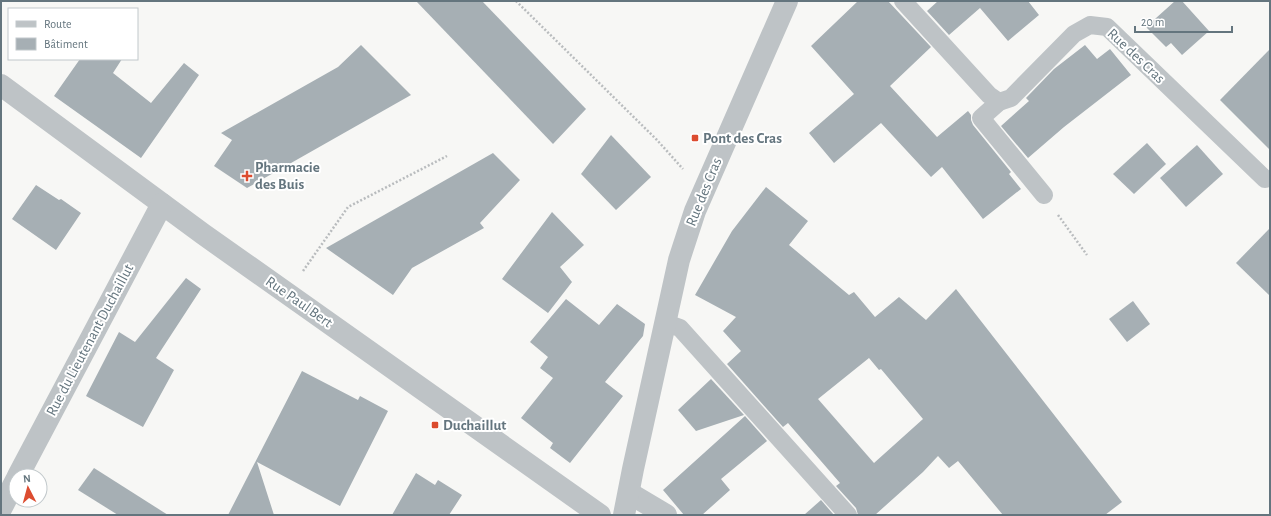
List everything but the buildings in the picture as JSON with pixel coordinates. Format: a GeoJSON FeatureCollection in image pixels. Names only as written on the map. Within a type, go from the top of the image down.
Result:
{"type":"FeatureCollection","features":[{"type":"Feature","properties":{"kind":"street","name":"Rue des Cras"},"geometry":{"type":"LineString","coordinates":[[624,515],[679,260],[695,211],[786,1]]}},
{"type":"Feature","properties":{"kind":"street","name":"Rue Paul Bert"},"geometry":{"type":"LineString","coordinates":[[1,85],[162,204],[600,515]]}},
{"type":"Feature","properties":{"kind":"street","name":"Rue du Lieutenant Duchaillut"},"geometry":{"type":"LineString","coordinates":[[22,468],[162,204]]}},
{"type":"Feature","properties":{"kind":"street"},"geometry":{"type":"LineString","coordinates":[[628,493],[666,515]]}},
{"type":"Feature","properties":{"kind":"street"},"geometry":{"type":"LineString","coordinates":[[1,509],[8,495]]}},
{"type":"Feature","properties":{"kind":"lane"},"geometry":{"type":"LineString","coordinates":[[903,1],[989,95],[999,102]]}},
{"type":"Feature","properties":{"kind":"lane","name":"Rue des Cras"},"geometry":{"type":"LineString","coordinates":[[1044,195],[981,118],[999,102],[1011,98],[1074,34],[1090,25],[1107,27],[1265,179]]}},
{"type":"Feature","properties":{"kind":"lane"},"geometry":{"type":"LineString","coordinates":[[666,323],[680,328],[848,515]]}},
{"type":"Feature","properties":{"kind":"path"},"geometry":{"type":"LineString","coordinates":[[516,1],[657,140],[672,157]]}},
{"type":"Feature","properties":{"kind":"path"},"geometry":{"type":"LineString","coordinates":[[301,274],[348,207],[448,156]]}},
{"type":"Feature","properties":{"kind":"path"},"geometry":{"type":"LineString","coordinates":[[1044,195],[1087,255]]}},
{"type":"Feature","properties":{"kind":"place","name":"Pont des Cras"},"geometry":{"type":"Point","coordinates":[695,138]}},
{"type":"Feature","properties":{"kind":"place","name":"Pharmacie des Buis"},"geometry":{"type":"Point","coordinates":[247,176]}},
{"type":"Feature","properties":{"kind":"place","name":"Duchaillut"},"geometry":{"type":"Point","coordinates":[435,425]}}]}
